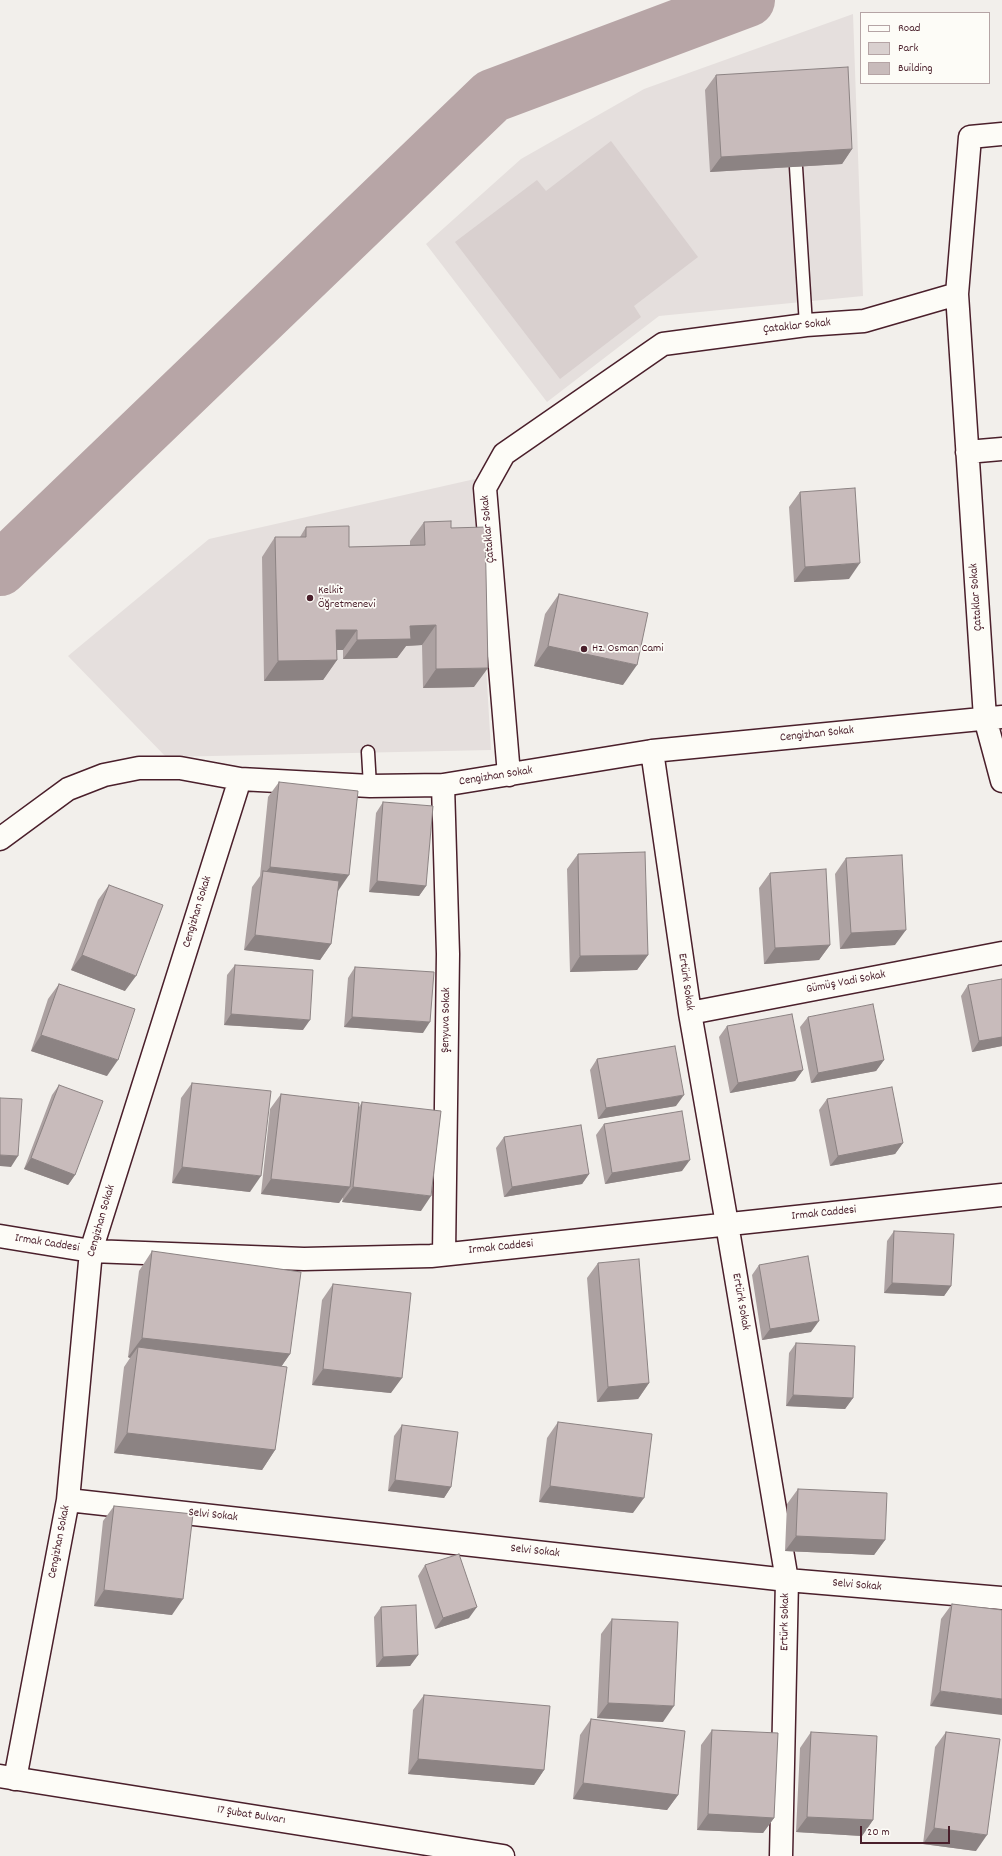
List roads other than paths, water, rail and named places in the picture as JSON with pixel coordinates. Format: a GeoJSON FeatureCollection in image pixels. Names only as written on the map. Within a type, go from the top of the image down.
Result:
{"type":"FeatureCollection","features":[{"type":"Feature","properties":{"kind":"main road"},"geometry":{"type":"LineString","coordinates":[[957,294],[970,137],[1002,134]]}},
{"type":"Feature","properties":{"kind":"main road","name":"Çataklar Sokak"},"geometry":{"type":"LineString","coordinates":[[509,775],[485,488],[504,454],[663,344],[806,325],[864,321],[957,294],[968,452],[994,718],[1002,781]]}},
{"type":"Feature","properties":{"kind":"main road"},"geometry":{"type":"LineString","coordinates":[[968,452],[1002,449]]}},
{"type":"Feature","properties":{"kind":"main road","name":"Cengizhan Sokak"},"geometry":{"type":"LineString","coordinates":[[8,1778],[68,1500],[91,1251],[240,779],[370,786],[443,785],[652,750],[994,718]]}},
{"type":"Feature","properties":{"kind":"main road","name":"Ertürk Sokak"},"geometry":{"type":"LineString","coordinates":[[652,750],[690,1013],[787,1580],[781,1856]]}},
{"type":"Feature","properties":{"kind":"main road"},"geometry":{"type":"LineString","coordinates":[[0,839],[68,789],[104,775],[140,768],[180,768],[240,779]]}},
{"type":"Feature","properties":{"kind":"main road","name":"Şenyuva Sokak"},"geometry":{"type":"LineString","coordinates":[[443,785],[448,954],[444,1254]]}},
{"type":"Feature","properties":{"kind":"main road","name":"Gümüş Vadi Sokak"},"geometry":{"type":"LineString","coordinates":[[690,1013],[1002,953]]}},
{"type":"Feature","properties":{"kind":"main road","name":"Irmak Caddesi"},"geometry":{"type":"LineString","coordinates":[[0,1236],[91,1251],[304,1259],[444,1254],[1002,1195]]}},
{"type":"Feature","properties":{"kind":"main road","name":"Selvi Sokak"},"geometry":{"type":"LineString","coordinates":[[68,1500],[787,1580],[1002,1598]]}},
{"type":"Feature","properties":{"kind":"main road","name":"17 Şubat Bulvarı"},"geometry":{"type":"LineString","coordinates":[[8,1778],[503,1856]]}},
{"type":"Feature","properties":{"kind":"lane"},"geometry":{"type":"LineString","coordinates":[[796,167],[806,325]]}},
{"type":"Feature","properties":{"kind":"lane"},"geometry":{"type":"LineString","coordinates":[[368,752],[370,786]]}},
{"type":"Feature","properties":{"kind":"waterway"},"geometry":{"type":"LineString","coordinates":[[0,569],[492,96],[748,0]]}},
{"type":"Feature","properties":{"kind":"place","name":"Kelkit Öğretmenevi"},"geometry":{"type":"Point","coordinates":[310,598]}},
{"type":"Feature","properties":{"kind":"place","name":"Hz. Osman Cami"},"geometry":{"type":"Point","coordinates":[584,649]}}]}
